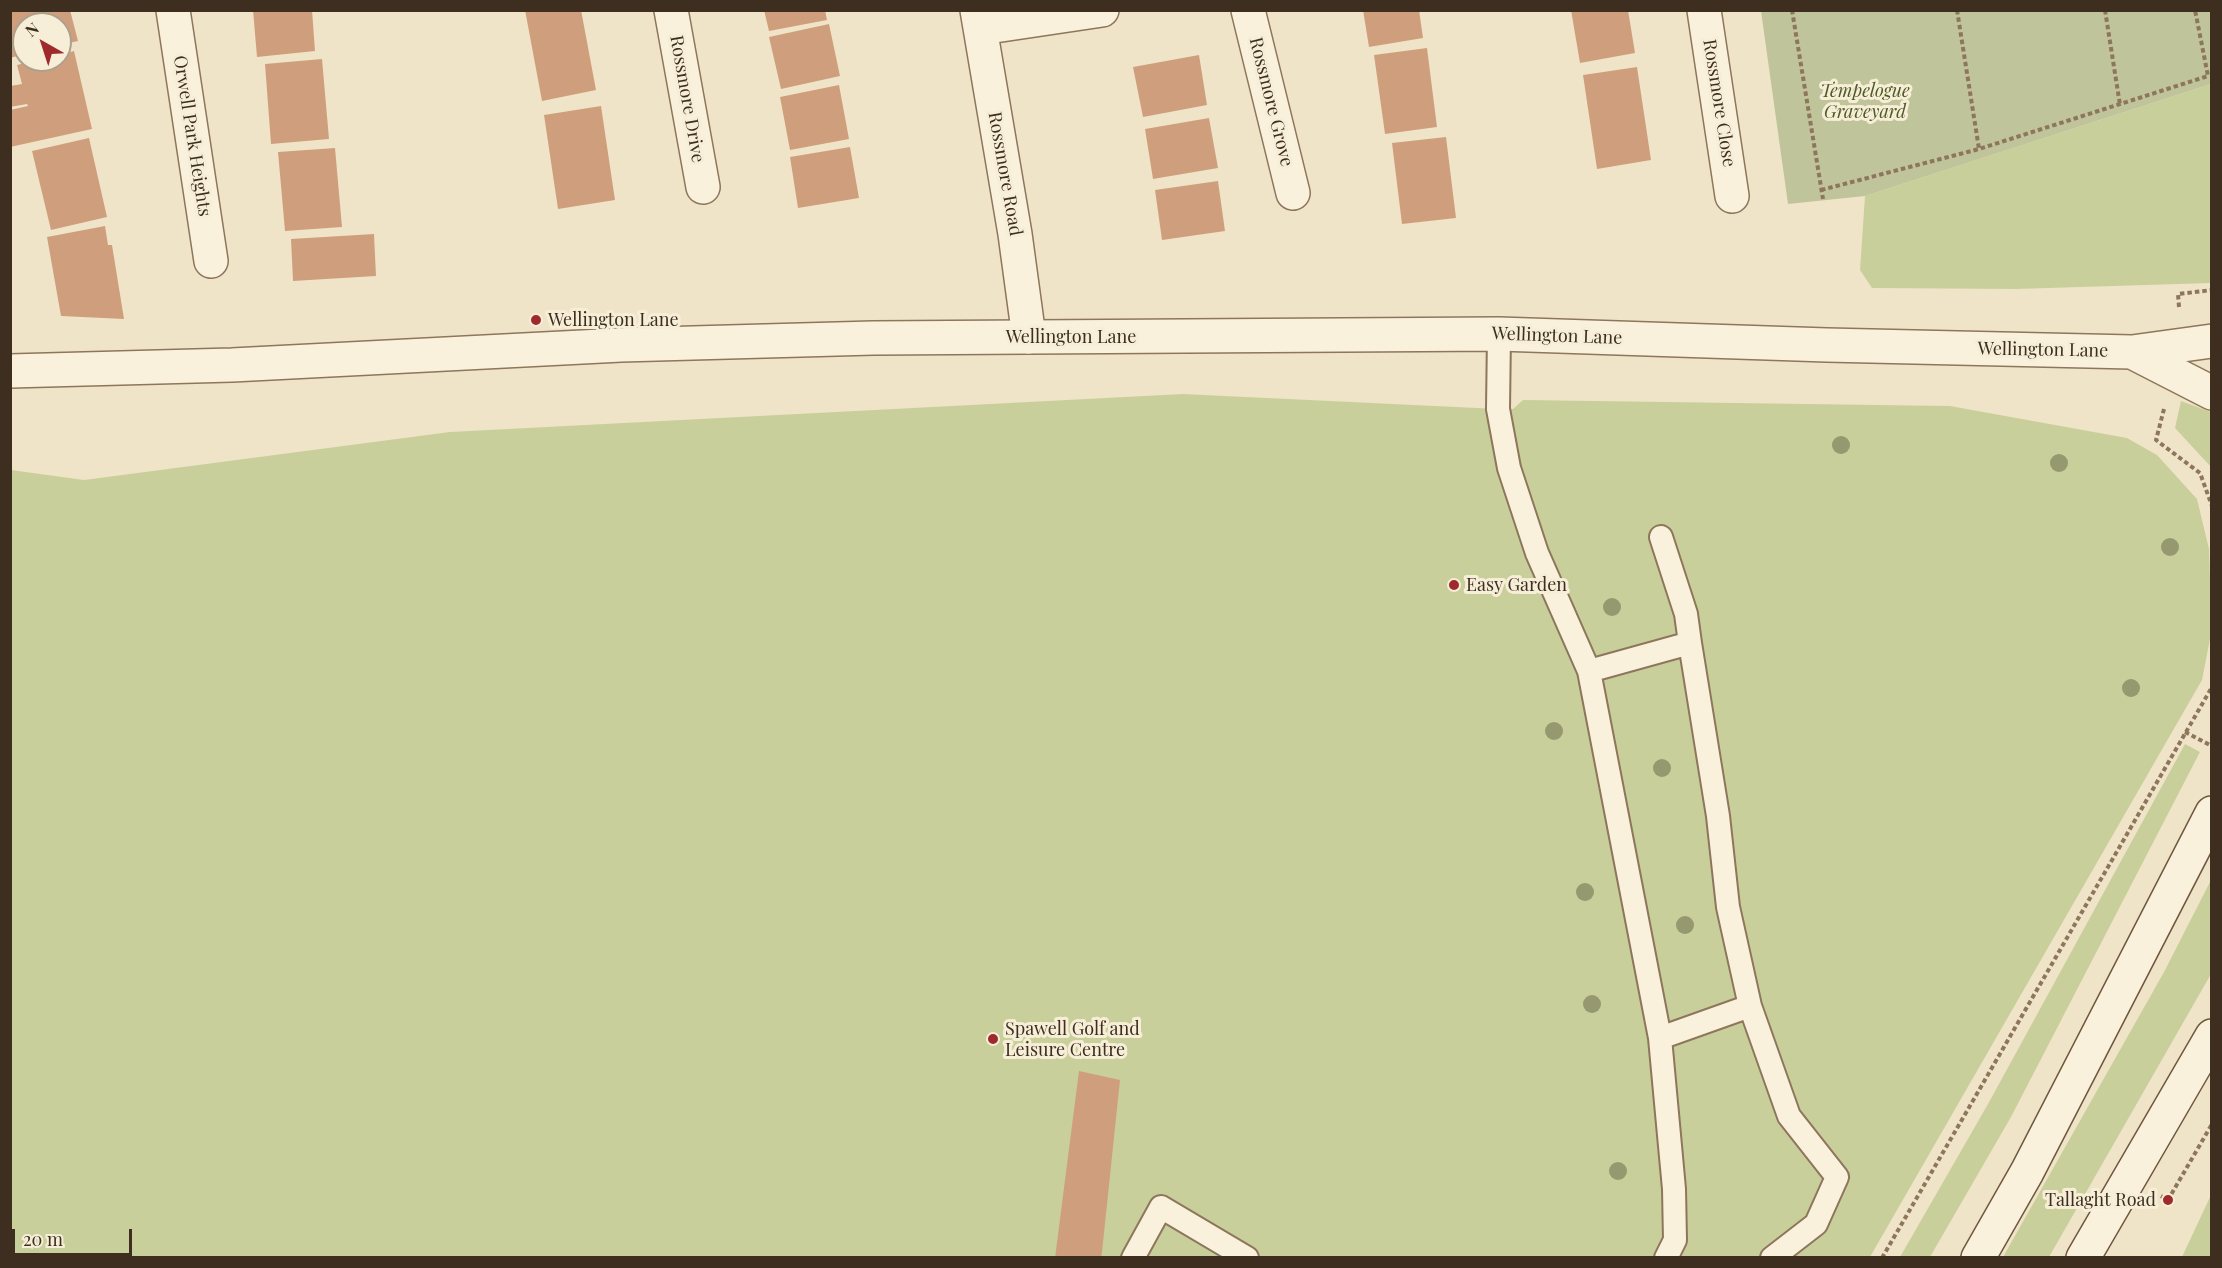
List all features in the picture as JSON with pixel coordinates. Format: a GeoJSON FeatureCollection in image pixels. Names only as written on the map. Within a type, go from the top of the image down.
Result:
{"type":"FeatureCollection","features":[{"type":"Feature","properties":{"kind":"street","name":"Orwell Park Heights"},"geometry":{"type":"LineString","coordinates":[[173,10],[211,261]]}},
{"type":"Feature","properties":{"kind":"street","name":"Rossmore Drive"},"geometry":{"type":"LineString","coordinates":[[671,10],[703,187]]}},
{"type":"Feature","properties":{"kind":"street"},"geometry":{"type":"LineString","coordinates":[[979,19],[1102,10]]}},
{"type":"Feature","properties":{"kind":"street","name":"Rossmore Grove"},"geometry":{"type":"LineString","coordinates":[[1248,10],[1293,193]]}},
{"type":"Feature","properties":{"kind":"street","name":"Rossmore Close"},"geometry":{"type":"LineString","coordinates":[[1704,10],[1732,196]]}},
{"type":"Feature","properties":{"kind":"street","name":"Rossmore Road"},"geometry":{"type":"LineString","coordinates":[[979,19],[1015,234],[1029,337]]}},
{"type":"Feature","properties":{"kind":"street","name":"Wellington Lane"},"geometry":{"type":"LineString","coordinates":[[10,371],[232,365],[621,345],[1029,337],[1499,334],[2132,352],[2211,341]]}},
{"type":"Feature","properties":{"kind":"street","name":"Wellington Lane"},"geometry":{"type":"LineString","coordinates":[[2132,352],[2211,393]]}},
{"type":"Feature","properties":{"kind":"street"},"geometry":{"type":"LineString","coordinates":[[1978,1257],[2027,1172],[2211,813]]}},
{"type":"Feature","properties":{"kind":"street"},"geometry":{"type":"LineString","coordinates":[[2083,1257],[2201,1064],[2211,1036]]}},
{"type":"Feature","properties":{"kind":"lane"},"geometry":{"type":"LineString","coordinates":[[1499,334],[1498,409],[1509,468],[1536,553],[1589,671],[1660,1038],[1674,1189],[1675,1240],[1666,1257]]}},
{"type":"Feature","properties":{"kind":"lane"},"geometry":{"type":"LineString","coordinates":[[1661,537],[1686,614],[1718,816],[1728,907],[1750,1006],[1789,1116],[1837,1177],[1816,1224],[1772,1257]]}},
{"type":"Feature","properties":{"kind":"lane"},"geometry":{"type":"LineString","coordinates":[[1589,671],[1690,643]]}},
{"type":"Feature","properties":{"kind":"lane"},"geometry":{"type":"LineString","coordinates":[[1660,1038],[1750,1006]]}},
{"type":"Feature","properties":{"kind":"lane"},"geometry":{"type":"LineString","coordinates":[[1133,1257],[1161,1207],[1247,1257]]}},
{"type":"Feature","properties":{"kind":"path"},"geometry":{"type":"LineString","coordinates":[[1957,10],[1980,149]]}},
{"type":"Feature","properties":{"kind":"path"},"geometry":{"type":"LineString","coordinates":[[2105,10],[2120,105]]}},
{"type":"Feature","properties":{"kind":"path"},"geometry":{"type":"LineString","coordinates":[[1821,190],[1980,149],[2208,76],[2195,10]]}},
{"type":"Feature","properties":{"kind":"path"},"geometry":{"type":"LineString","coordinates":[[1793,11],[1823,200]]}},
{"type":"Feature","properties":{"kind":"path"},"geometry":{"type":"LineString","coordinates":[[2179,310],[2178,294],[2211,290]]}},
{"type":"Feature","properties":{"kind":"path"},"geometry":{"type":"LineString","coordinates":[[2166,399],[2156,440],[2200,473],[2211,506]]}},
{"type":"Feature","properties":{"kind":"path"},"geometry":{"type":"LineString","coordinates":[[1882,1257],[2211,687]]}},
{"type":"Feature","properties":{"kind":"path"},"geometry":{"type":"LineString","coordinates":[[2185,732],[2211,746]]}},
{"type":"Feature","properties":{"kind":"green space","name":"Tempelogue Graveyard"},"geometry":{"type":"Polygon","coordinates":[[[1761,11],[2211,11],[2211,84],[1865,196],[1788,204],[1761,11]]]}},
{"type":"Feature","properties":{"kind":"green space"},"geometry":{"type":"Polygon","coordinates":[[[2211,84],[2211,283],[2016,289],[1872,288],[1860,270],[1865,196],[2211,84]]]}},
{"type":"Feature","properties":{"kind":"green space","name":"Spawell Golf and Leisure Centre"},"geometry":{"type":"Polygon","coordinates":[[[1183,394],[1498,409],[1513,409],[1523,400],[1950,406],[2127,438],[2157,455],[2197,499],[2209,549],[2211,605],[2211,634],[2202,680],[1870,1257],[11,1258],[11,470],[84,480],[450,432],[1183,394]]]}},
{"type":"Feature","properties":{"kind":"green space"},"geometry":{"type":"Polygon","coordinates":[[[2181,401],[2211,412],[2211,467],[2175,428],[2181,401]]]}},
{"type":"Feature","properties":{"kind":"green space"},"geometry":{"type":"Polygon","coordinates":[[[2185,744],[2200,752],[2011,1117],[1930,1257],[1900,1257],[1988,1104],[2185,744]]]}},
{"type":"Feature","properties":{"kind":"green space"},"geometry":{"type":"Polygon","coordinates":[[[2211,880],[2211,974],[2049,1257],[2003,1257],[2164,972],[2211,880]]]}},
{"type":"Feature","properties":{"kind":"green space"},"geometry":{"type":"Polygon","coordinates":[[[2211,1195],[2211,1257],[2182,1257],[2211,1195]]]}},
{"type":"Feature","properties":{"kind":"building"},"geometry":{"type":"Polygon","coordinates":[[[10,10],[70,10],[71,12],[12,12],[12,57],[10,58],[10,10]]]}},
{"type":"Feature","properties":{"kind":"building"},"geometry":{"type":"Polygon","coordinates":[[[253,10],[312,10],[315,51],[257,57],[253,10]]]}},
{"type":"Feature","properties":{"kind":"building"},"geometry":{"type":"Polygon","coordinates":[[[525,10],[581,10],[596,90],[542,101],[525,10]]]}},
{"type":"Feature","properties":{"kind":"building"},"geometry":{"type":"Polygon","coordinates":[[[764,10],[825,10],[827,20],[769,31],[764,10]]]}},
{"type":"Feature","properties":{"kind":"building"},"geometry":{"type":"Polygon","coordinates":[[[1363,10],[1419,10],[1423,38],[1369,47],[1363,10]]]}},
{"type":"Feature","properties":{"kind":"building"},"geometry":{"type":"Polygon","coordinates":[[[1571,10],[1628,10],[1635,53],[1580,63],[1571,10]]]}},
{"type":"Feature","properties":{"kind":"building"},"geometry":{"type":"Polygon","coordinates":[[[72,18],[78,41],[72,42],[72,18]]]}},
{"type":"Feature","properties":{"kind":"building"},"geometry":{"type":"Polygon","coordinates":[[[829,24],[840,76],[781,89],[769,37],[829,24]]]}},
{"type":"Feature","properties":{"kind":"building"},"geometry":{"type":"Polygon","coordinates":[[[1427,48],[1437,127],[1385,134],[1374,55],[1427,48]]]}},
{"type":"Feature","properties":{"kind":"building"},"geometry":{"type":"Polygon","coordinates":[[[74,51],[92,129],[10,147],[10,110],[28,106],[27,104],[10,107],[10,86],[22,84],[19,72],[72,72],[72,52],[74,51]]]}},
{"type":"Feature","properties":{"kind":"building"},"geometry":{"type":"Polygon","coordinates":[[[1199,55],[1207,105],[1143,117],[1133,67],[1199,55]]]}},
{"type":"Feature","properties":{"kind":"building"},"geometry":{"type":"Polygon","coordinates":[[[322,59],[329,139],[271,144],[265,64],[322,59]]]}},
{"type":"Feature","properties":{"kind":"building"},"geometry":{"type":"Polygon","coordinates":[[[1637,67],[1651,160],[1597,169],[1583,75],[1637,67]]]}},
{"type":"Feature","properties":{"kind":"building"},"geometry":{"type":"Polygon","coordinates":[[[839,85],[849,139],[790,150],[780,97],[839,85]]]}},
{"type":"Feature","properties":{"kind":"building"},"geometry":{"type":"Polygon","coordinates":[[[601,106],[615,200],[558,209],[544,115],[601,106]]]}},
{"type":"Feature","properties":{"kind":"building"},"geometry":{"type":"Polygon","coordinates":[[[1209,118],[1218,168],[1153,179],[1145,129],[1209,118]]]}},
{"type":"Feature","properties":{"kind":"building"},"geometry":{"type":"Polygon","coordinates":[[[1446,137],[1456,218],[1402,224],[1392,143],[1446,137]]]}},
{"type":"Feature","properties":{"kind":"building"},"geometry":{"type":"Polygon","coordinates":[[[89,138],[107,217],[51,230],[32,151],[89,138]]]}},
{"type":"Feature","properties":{"kind":"building"},"geometry":{"type":"Polygon","coordinates":[[[850,147],[859,198],[798,208],[790,157],[850,147]]]}},
{"type":"Feature","properties":{"kind":"building"},"geometry":{"type":"Polygon","coordinates":[[[335,148],[342,227],[285,231],[278,152],[335,148]]]}},
{"type":"Feature","properties":{"kind":"building"},"geometry":{"type":"Polygon","coordinates":[[[1218,181],[1225,231],[1162,240],[1155,190],[1218,181]]]}},
{"type":"Feature","properties":{"kind":"building"},"geometry":{"type":"Polygon","coordinates":[[[105,226],[108,245],[112,245],[124,319],[61,316],[47,237],[105,226]]]}},
{"type":"Feature","properties":{"kind":"building"},"geometry":{"type":"Polygon","coordinates":[[[374,234],[376,276],[293,281],[291,239],[374,234]]]}},
{"type":"Feature","properties":{"kind":"building"},"geometry":{"type":"Polygon","coordinates":[[[1079,1071],[1120,1080],[1102,1252],[1101,1258],[1055,1258],[1079,1071]]]}},
{"type":"Feature","properties":{"kind":"place","name":"Wellington Lane"},"geometry":{"type":"Point","coordinates":[536,320]}},
{"type":"Feature","properties":{"kind":"place","name":"Easy Garden"},"geometry":{"type":"Point","coordinates":[1454,585]}},
{"type":"Feature","properties":{"kind":"place","name":"Spawell Golf and Leisure Centre"},"geometry":{"type":"Point","coordinates":[993,1039]}},
{"type":"Feature","properties":{"kind":"place","name":"Tallaght Road"},"geometry":{"type":"Point","coordinates":[2168,1200]}}]}
